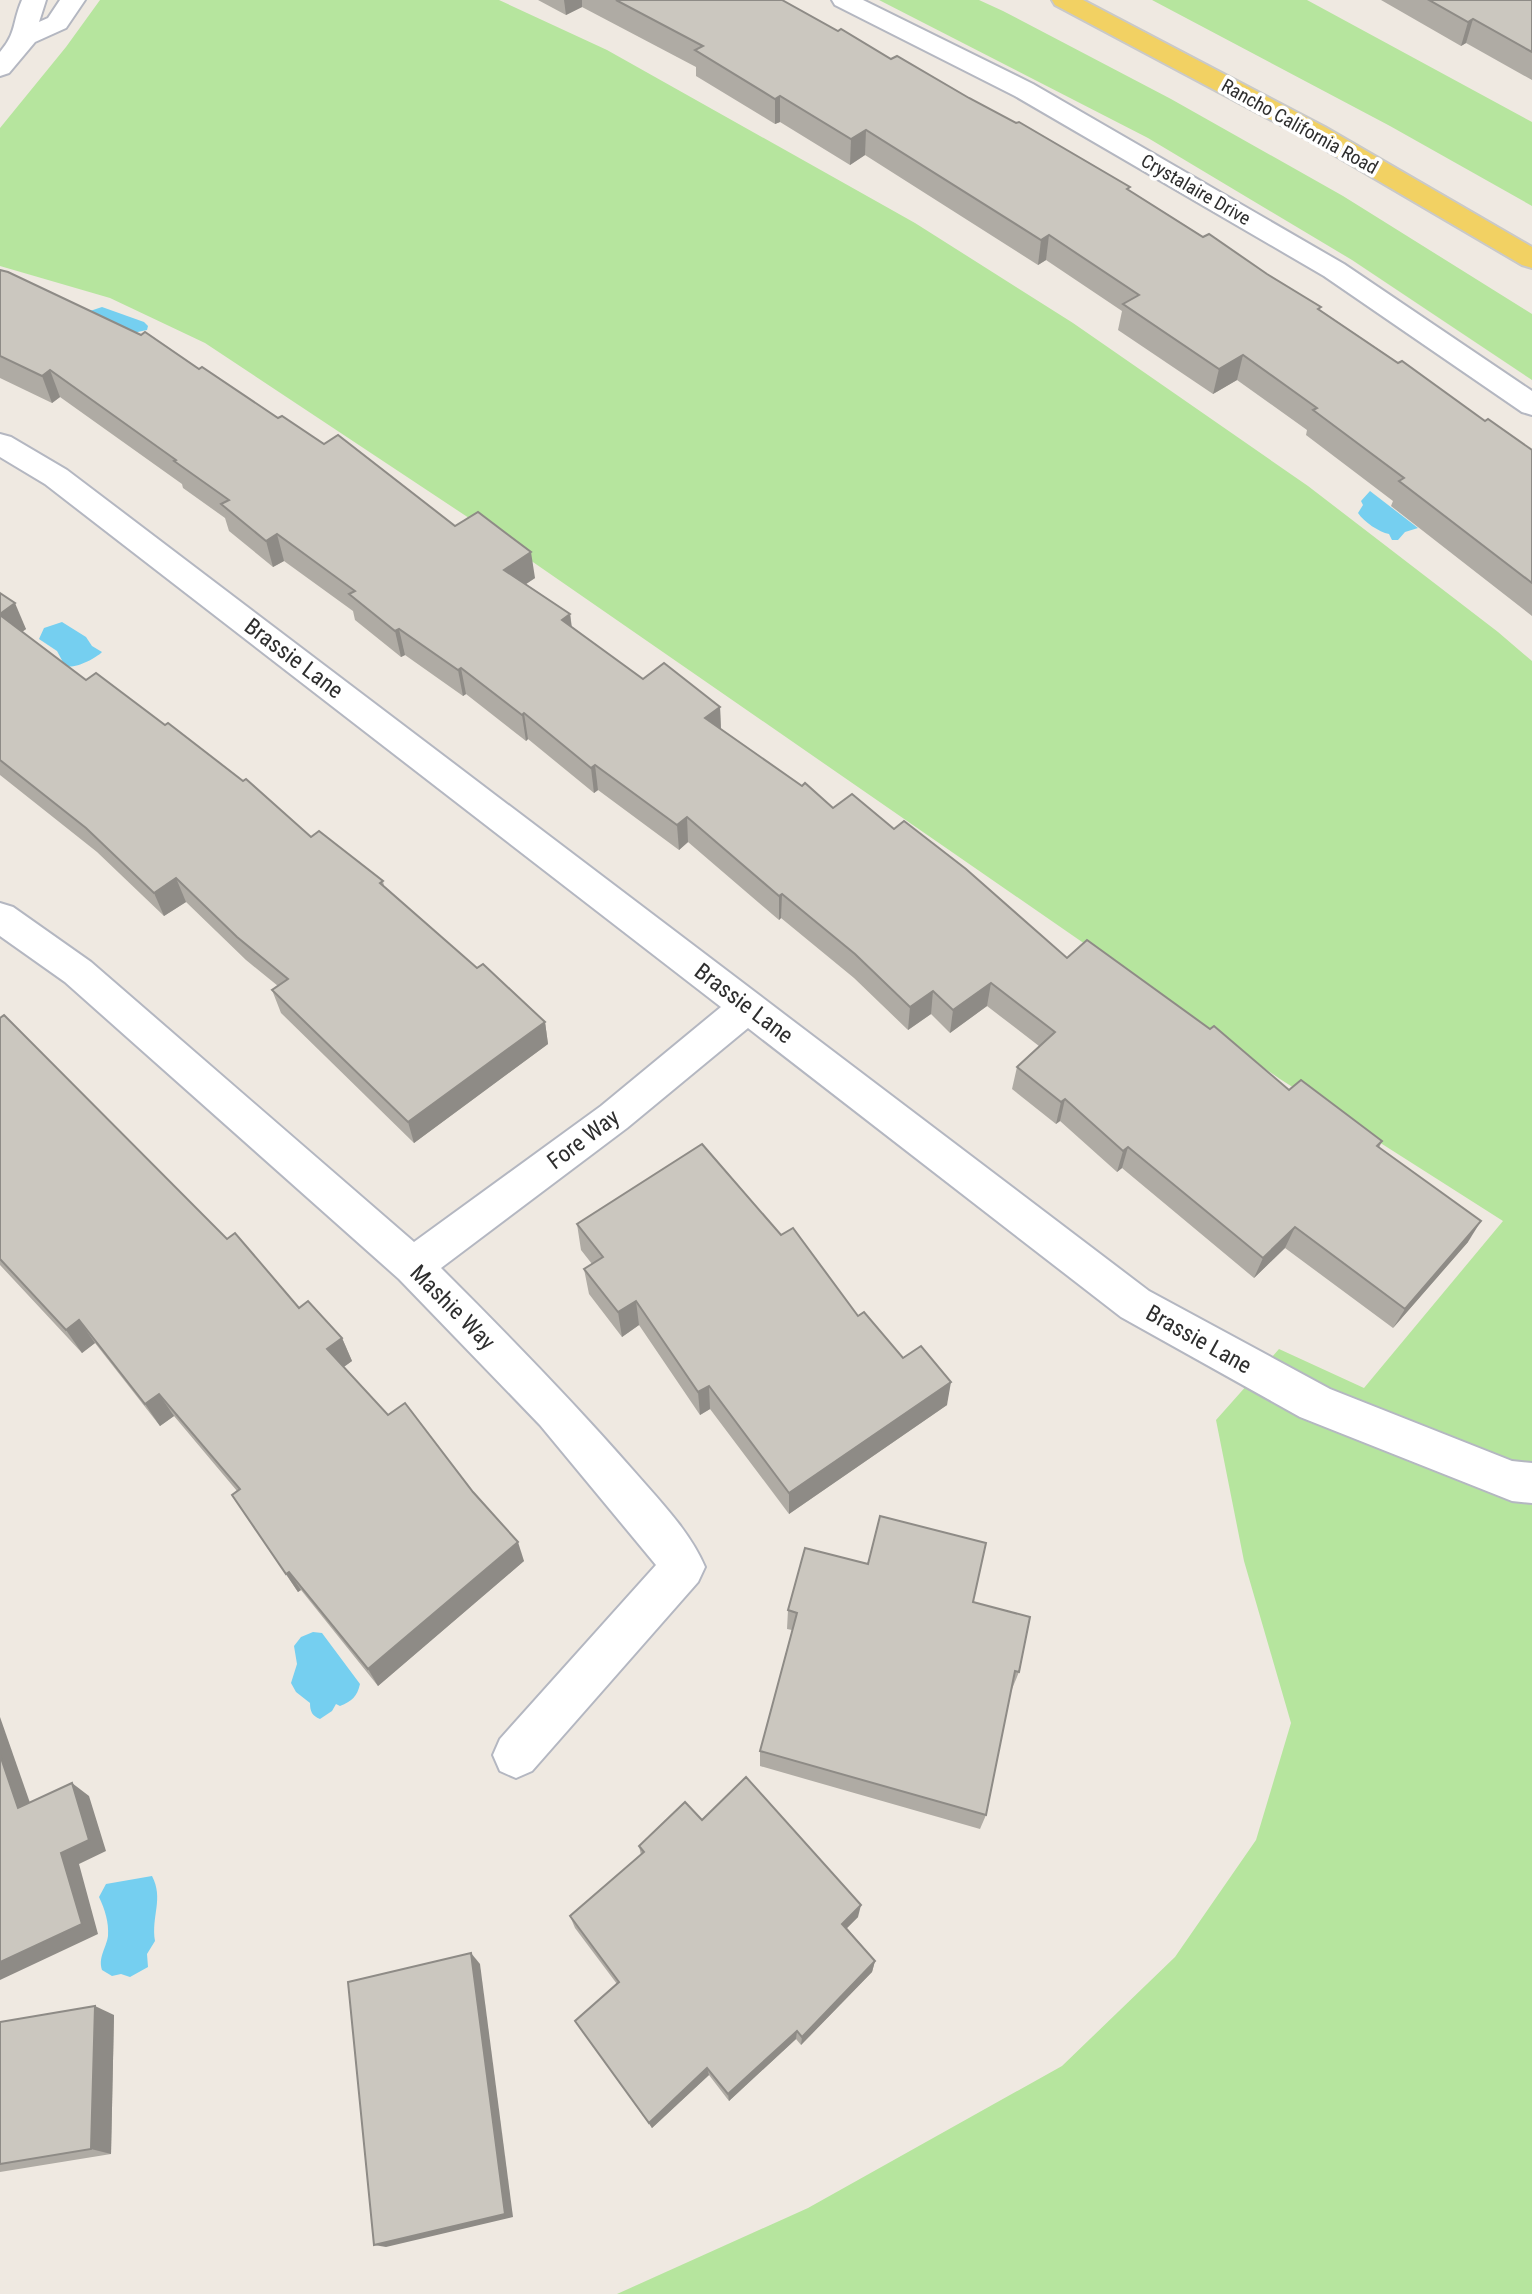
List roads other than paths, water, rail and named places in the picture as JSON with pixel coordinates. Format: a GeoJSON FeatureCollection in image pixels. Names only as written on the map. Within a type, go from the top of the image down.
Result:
{"type":"FeatureCollection","features":[{"type":"Feature","properties":{"kind":"main road","name":"Rancho California Road"},"geometry":{"type":"LineString","coordinates":[[1064,0],[1316,133],[1532,260]]}},
{"type":"Feature","properties":{"kind":"street"},"geometry":{"type":"LineString","coordinates":[[26,37],[26,19],[34,0]]}},
{"type":"Feature","properties":{"kind":"street"},"geometry":{"type":"LineString","coordinates":[[0,68],[26,37],[57,23],[73,0]]}},
{"type":"Feature","properties":{"kind":"street","name":"Crystalaire Drive"},"geometry":{"type":"LineString","coordinates":[[844,0],[1024,90],[1334,270],[1532,405]]}},
{"type":"Feature","properties":{"kind":"street","name":"Brassie Lane"},"geometry":{"type":"LineString","coordinates":[[0,444],[67,485],[1135,1304],[1315,1403],[1512,1481],[1532,1483]]}},
{"type":"Feature","properties":{"kind":"street","name":"Mashie Way"},"geometry":{"type":"LineString","coordinates":[[0,917],[78,972],[413,1266],[555,1411],[649,1521],[683,1567],[516,1755]]}},
{"type":"Feature","properties":{"kind":"street","name":"Fore Way"},"geometry":{"type":"LineString","coordinates":[[413,1266],[614,1117],[748,1006]]}},
{"type":"Feature","properties":{"kind":"water"},"geometry":{"type":"Polygon","coordinates":[[[102,307],[144,322],[148,326],[147,330],[133,333],[87,312],[102,307]]]}},
{"type":"Feature","properties":{"kind":"water"},"geometry":{"type":"Polygon","coordinates":[[[1370,491],[1418,528],[1405,532],[1398,540],[1392,540],[1389,534],[1368,523],[1358,513],[1363,505],[1361,501],[1370,491]]]}},
{"type":"Feature","properties":{"kind":"water"},"geometry":{"type":"Polygon","coordinates":[[[62,622],[86,637],[92,646],[102,652],[85,663],[65,666],[57,651],[39,639],[44,628],[62,622]]]}},
{"type":"Feature","properties":{"kind":"water"},"geometry":{"type":"Polygon","coordinates":[[[313,1632],[322,1633],[360,1684],[351,1700],[340,1706],[336,1704],[332,1711],[320,1719],[313,1715],[310,1703],[296,1692],[291,1683],[297,1664],[294,1646],[301,1637],[313,1632]]]}},
{"type":"Feature","properties":{"kind":"water"},"geometry":{"type":"Polygon","coordinates":[[[152,1876],[157,1900],[155,1941],[147,1954],[148,1967],[130,1977],[121,1974],[112,1976],[102,1970],[101,1965],[108,1931],[99,1897],[106,1884],[152,1876]]]}}]}
